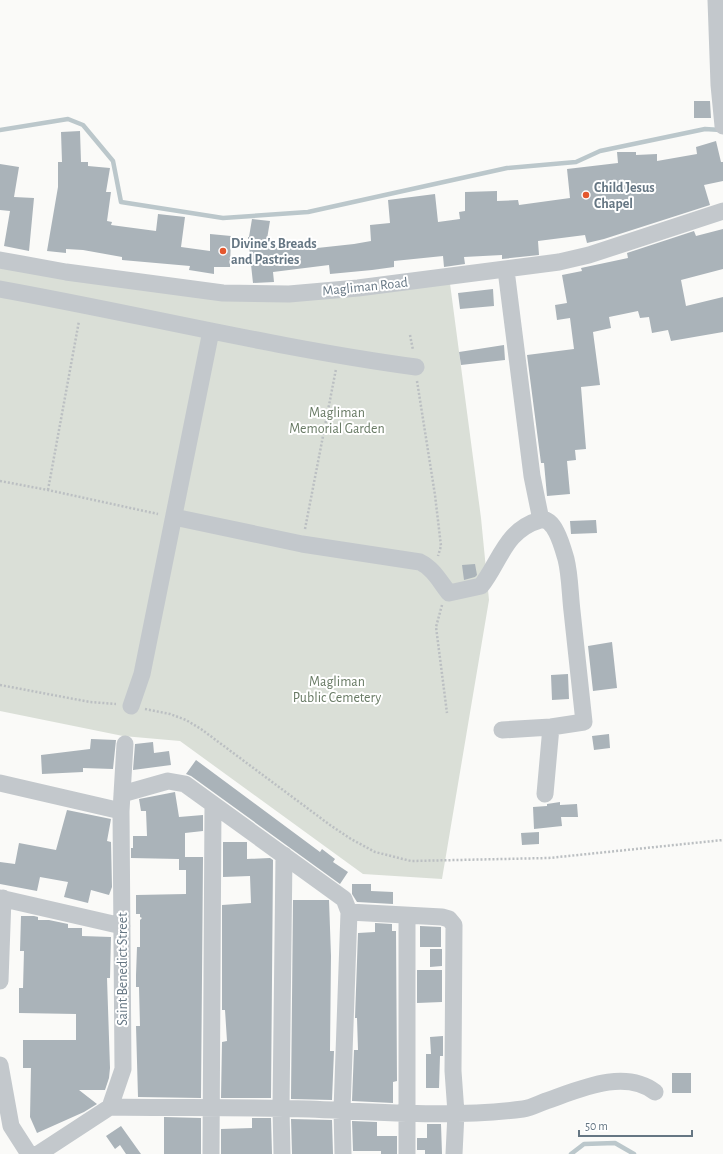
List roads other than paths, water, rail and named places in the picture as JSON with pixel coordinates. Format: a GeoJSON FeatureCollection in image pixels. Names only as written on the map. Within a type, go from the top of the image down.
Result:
{"type":"FeatureCollection","features":[{"type":"Feature","properties":{"kind":"street"},"geometry":{"type":"LineString","coordinates":[[716,0],[722,122]]}},
{"type":"Feature","properties":{"kind":"street","name":"Magliman Road"},"geometry":{"type":"LineString","coordinates":[[0,260],[66,272],[230,293],[297,293],[358,288],[559,262],[589,255],[723,211]]}},
{"type":"Feature","properties":{"kind":"street"},"geometry":{"type":"LineString","coordinates":[[506,270],[530,462],[541,520]]}},
{"type":"Feature","properties":{"kind":"street"},"geometry":{"type":"LineString","coordinates":[[0,289],[82,304],[338,356],[416,367]]}},
{"type":"Feature","properties":{"kind":"street"},"geometry":{"type":"LineString","coordinates":[[131,706],[142,674],[211,331]]}},
{"type":"Feature","properties":{"kind":"street"},"geometry":{"type":"LineString","coordinates":[[174,517],[302,544],[420,562],[428,566],[434,572],[449,593],[482,586],[489,576],[503,548],[511,538],[528,526],[541,520],[548,521],[554,526],[566,561],[584,722],[551,727],[502,730]]}},
{"type":"Feature","properties":{"kind":"street"},"geometry":{"type":"LineString","coordinates":[[545,794],[551,727]]}},
{"type":"Feature","properties":{"kind":"street","name":"Saint Benedict Street"},"geometry":{"type":"LineString","coordinates":[[110,1107],[123,1069],[121,802],[125,744]]}},
{"type":"Feature","properties":{"kind":"street"},"geometry":{"type":"LineString","coordinates":[[0,783],[121,802],[168,782],[185,784],[344,899],[349,912],[342,1110],[343,1154]]}},
{"type":"Feature","properties":{"kind":"street"},"geometry":{"type":"LineString","coordinates":[[211,1154],[213,804]]}},
{"type":"Feature","properties":{"kind":"street"},"geometry":{"type":"LineString","coordinates":[[282,1154],[281,1108],[284,855]]}},
{"type":"Feature","properties":{"kind":"street"},"geometry":{"type":"LineString","coordinates":[[0,981],[2,898],[122,926]]}},
{"type":"Feature","properties":{"kind":"street"},"geometry":{"type":"LineString","coordinates":[[349,912],[449,919],[454,925],[453,1071],[456,1113],[454,1154]]}},
{"type":"Feature","properties":{"kind":"street"},"geometry":{"type":"LineString","coordinates":[[406,916],[407,1154]]}},
{"type":"Feature","properties":{"kind":"street"},"geometry":{"type":"LineString","coordinates":[[0,1065],[11,1126],[29,1154]]}},
{"type":"Feature","properties":{"kind":"street"},"geometry":{"type":"LineString","coordinates":[[38,1154],[110,1107],[281,1108],[408,1114],[456,1113],[525,1108],[584,1088],[612,1082],[633,1082],[649,1087],[655,1092]]}},
{"type":"Feature","properties":{"kind":"waterway"},"geometry":{"type":"LineString","coordinates":[[0,130],[68,119],[83,125],[113,161],[121,202],[223,218],[308,212],[507,168],[576,162],[600,151],[705,129],[721,130]]}},
{"type":"Feature","properties":{"kind":"waterway"},"geometry":{"type":"LineString","coordinates":[[571,1154],[584,1144],[615,1143],[634,1154]]}},
{"type":"Feature","properties":{"kind":"place","name":"Child Jesus Chapel"},"geometry":{"type":"Point","coordinates":[586,195]}},
{"type":"Feature","properties":{"kind":"place","name":"Divine's Breads and Pastries"},"geometry":{"type":"Point","coordinates":[223,251]}},
{"type":"Feature","properties":{"kind":"park label","name":"Magliman Memorial Garden"},"geometry":{"type":"Point","coordinates":[337,420]}},
{"type":"Feature","properties":{"kind":"park label","name":"Magliman Public Cemetery"},"geometry":{"type":"Point","coordinates":[337,690]}}]}
